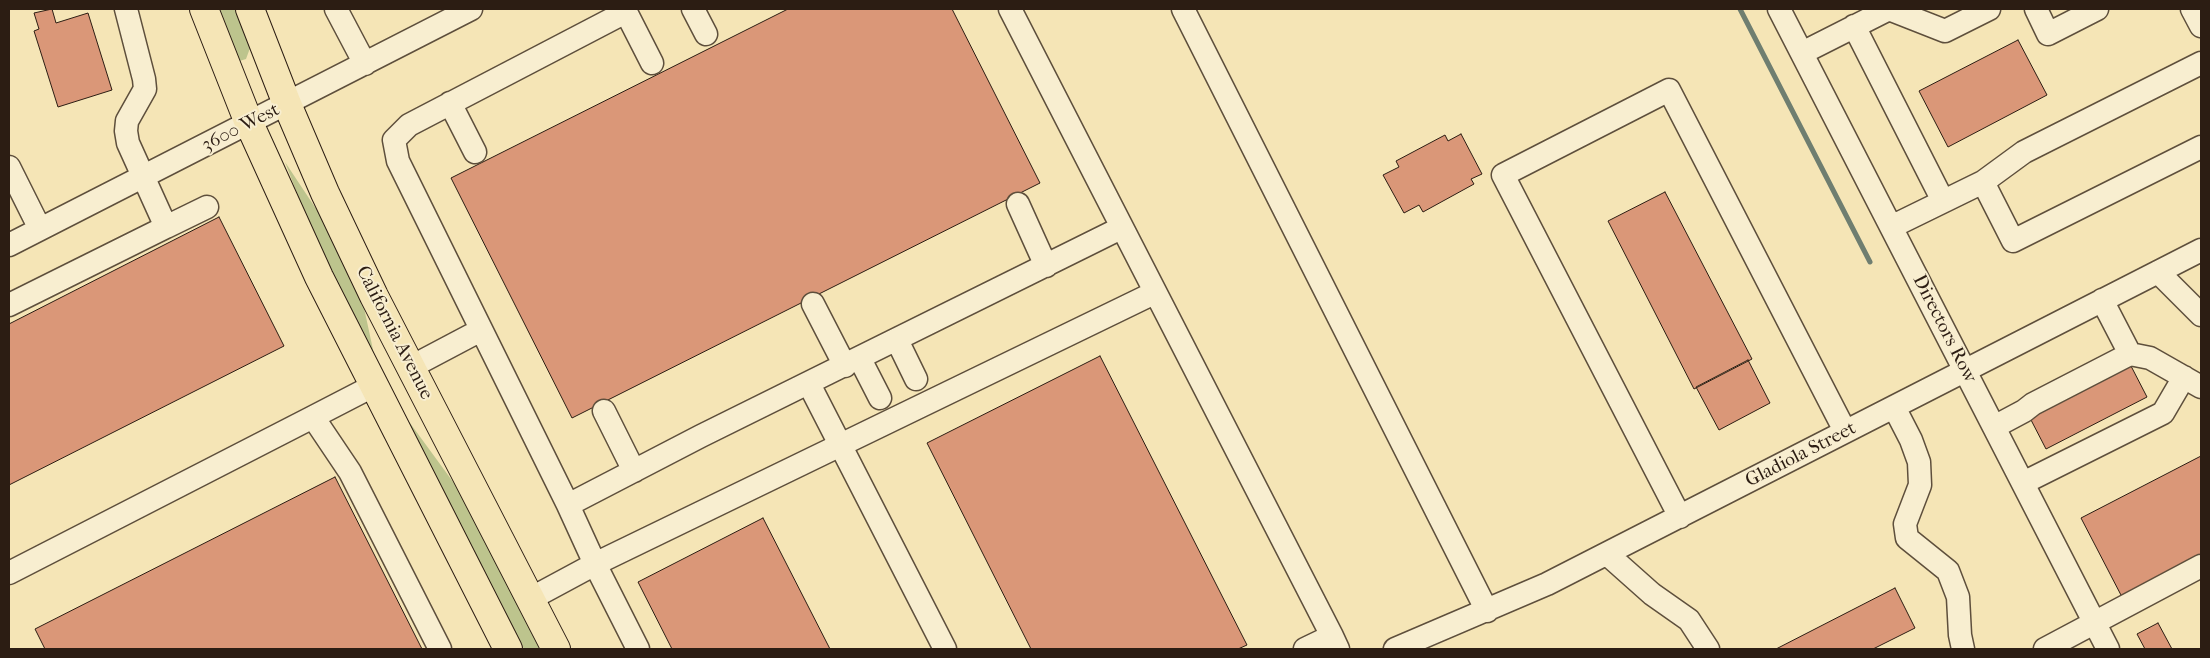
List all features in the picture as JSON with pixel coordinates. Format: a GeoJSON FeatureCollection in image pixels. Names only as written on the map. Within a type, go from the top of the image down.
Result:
{"type":"FeatureCollection","features":[{"type":"Feature","properties":{"kind":"main road"},"geometry":{"type":"LineString","coordinates":[[204,9],[249,124],[299,236],[373,386],[508,649]]}},
{"type":"Feature","properties":{"kind":"main road","name":"California Avenue"},"geometry":{"type":"LineString","coordinates":[[250,9],[287,104],[329,201],[411,367],[556,649]]}},
{"type":"Feature","properties":{"kind":"main road"},"geometry":{"type":"LineString","coordinates":[[373,386],[411,367]]}},
{"type":"Feature","properties":{"kind":"street"},"geometry":{"type":"LineString","coordinates":[[126,9],[145,89],[141,99],[130,113],[126,131],[128,143],[144,176],[148,191],[166,227]]}},
{"type":"Feature","properties":{"kind":"street"},"geometry":{"type":"LineString","coordinates":[[336,9],[365,64]]}},
{"type":"Feature","properties":{"kind":"street","name":"3600 West"},"geometry":{"type":"LineString","coordinates":[[9,245],[471,9]]}},
{"type":"Feature","properties":{"kind":"street"},"geometry":{"type":"LineString","coordinates":[[693,9],[706,34]]}},
{"type":"Feature","properties":{"kind":"street"},"geometry":{"type":"LineString","coordinates":[[1010,9],[1335,643],[1305,649]]}},
{"type":"Feature","properties":{"kind":"street"},"geometry":{"type":"LineString","coordinates":[[1183,9],[1487,610]]}},
{"type":"Feature","properties":{"kind":"street","name":"Directors Row"},"geometry":{"type":"LineString","coordinates":[[1779,9],[2108,649]]}},
{"type":"Feature","properties":{"kind":"street"},"geometry":{"type":"LineString","coordinates":[[1802,53],[1889,9],[1945,31],[1990,9]]}},
{"type":"Feature","properties":{"kind":"street"},"geometry":{"type":"LineString","coordinates":[[2036,9],[2048,34],[2097,9]]}},
{"type":"Feature","properties":{"kind":"street"},"geometry":{"type":"LineString","coordinates":[[2192,9],[2201,26]]}},
{"type":"Feature","properties":{"kind":"street"},"geometry":{"type":"LineString","coordinates":[[638,649],[398,161],[394,140],[409,125],[623,12],[652,63]]}},
{"type":"Feature","properties":{"kind":"street"},"geometry":{"type":"LineString","coordinates":[[1854,26],[1943,201]]}},
{"type":"Feature","properties":{"kind":"street"},"geometry":{"type":"LineString","coordinates":[[1891,227],[1983,182],[2024,152],[2201,63]]}},
{"type":"Feature","properties":{"kind":"street"},"geometry":{"type":"LineString","coordinates":[[1680,517],[1502,175],[1669,90],[1845,431]]}},
{"type":"Feature","properties":{"kind":"street"},"geometry":{"type":"LineString","coordinates":[[450,103],[475,152]]}},
{"type":"Feature","properties":{"kind":"street"},"geometry":{"type":"LineString","coordinates":[[1983,182],[2013,241],[2201,147]]}},
{"type":"Feature","properties":{"kind":"street"},"geometry":{"type":"LineString","coordinates":[[9,168],[40,229]]}},
{"type":"Feature","properties":{"kind":"street"},"geometry":{"type":"LineString","coordinates":[[1018,204],[1046,266]]}},
{"type":"Feature","properties":{"kind":"street"},"geometry":{"type":"LineString","coordinates":[[9,306],[207,207]]}},
{"type":"Feature","properties":{"kind":"street"},"geometry":{"type":"LineString","coordinates":[[568,505],[1121,228]]}},
{"type":"Feature","properties":{"kind":"street","name":"Gladiola Street"},"geometry":{"type":"LineString","coordinates":[[1395,649],[1547,584],[2201,250]]}},
{"type":"Feature","properties":{"kind":"street"},"geometry":{"type":"LineString","coordinates":[[2158,272],[2201,315]]}},
{"type":"Feature","properties":{"kind":"street"},"geometry":{"type":"LineString","coordinates":[[530,599],[595,564],[1154,292]]}},
{"type":"Feature","properties":{"kind":"street"},"geometry":{"type":"LineString","coordinates":[[2102,300],[2130,354]]}},
{"type":"Feature","properties":{"kind":"street"},"geometry":{"type":"LineString","coordinates":[[813,304],[852,363],[880,398]]}},
{"type":"Feature","properties":{"kind":"street"},"geometry":{"type":"LineString","coordinates":[[411,367],[481,330]]}},
{"type":"Feature","properties":{"kind":"street"},"geometry":{"type":"LineString","coordinates":[[897,340],[916,379]]}},
{"type":"Feature","properties":{"kind":"street"},"geometry":{"type":"LineString","coordinates":[[1994,427],[2033,404],[2130,354],[2150,358],[2193,382],[2163,413],[2023,483]]}},
{"type":"Feature","properties":{"kind":"street"},"geometry":{"type":"LineString","coordinates":[[808,384],[945,649]]}},
{"type":"Feature","properties":{"kind":"street"},"geometry":{"type":"LineString","coordinates":[[9,572],[373,386]]}},
{"type":"Feature","properties":{"kind":"street"},"geometry":{"type":"LineString","coordinates":[[1894,407],[1911,440],[1919,462],[1920,485],[1905,524],[1907,538],[1948,571],[1958,598],[1960,635],[1963,649]]}},
{"type":"Feature","properties":{"kind":"street"},"geometry":{"type":"LineString","coordinates":[[604,411],[634,471]]}},
{"type":"Feature","properties":{"kind":"street"},"geometry":{"type":"LineString","coordinates":[[313,417],[350,472],[440,649]]}},
{"type":"Feature","properties":{"kind":"street"},"geometry":{"type":"LineString","coordinates":[[1607,554],[1652,594],[1689,620],[1708,649]]}},
{"type":"Feature","properties":{"kind":"street"},"geometry":{"type":"LineString","coordinates":[[2045,649],[2094,621],[2201,566]]}},
{"type":"Feature","properties":{"kind":"green space"},"geometry":{"type":"Polygon","coordinates":[[[216,9],[242,9],[253,40],[246,59],[236,62],[216,9]]]}},
{"type":"Feature","properties":{"kind":"green space"},"geometry":{"type":"Polygon","coordinates":[[[285,162],[342,248],[360,289],[375,359],[327,271],[285,162]]]}},
{"type":"Feature","properties":{"kind":"green space"},"geometry":{"type":"Polygon","coordinates":[[[399,408],[478,516],[544,649],[524,649],[399,408]]]}},
{"type":"Feature","properties":{"kind":"building"},"geometry":{"type":"Polygon","coordinates":[[[52,9],[56,23],[88,13],[112,90],[58,107],[34,31],[39,29],[34,13],[52,9]]]}},
{"type":"Feature","properties":{"kind":"building"},"geometry":{"type":"Polygon","coordinates":[[[788,9],[952,9],[1040,183],[572,418],[451,178],[788,9]]]}},
{"type":"Feature","properties":{"kind":"building"},"geometry":{"type":"Polygon","coordinates":[[[2018,40],[2047,95],[1948,147],[1919,91],[2018,40]]]}},
{"type":"Feature","properties":{"kind":"building"},"geometry":{"type":"Polygon","coordinates":[[[1461,134],[1482,174],[1471,179],[1474,184],[1423,212],[1419,205],[1404,213],[1383,175],[1399,167],[1396,161],[1445,135],[1448,141],[1461,134]]]}},
{"type":"Feature","properties":{"kind":"building"},"geometry":{"type":"Polygon","coordinates":[[[1665,192],[1752,359],[1694,389],[1608,221],[1665,192]]]}},
{"type":"Feature","properties":{"kind":"building"},"geometry":{"type":"Polygon","coordinates":[[[219,217],[284,346],[9,485],[9,324],[219,217]]]}},
{"type":"Feature","properties":{"kind":"building"},"geometry":{"type":"Polygon","coordinates":[[[1100,356],[1247,645],[1238,649],[1031,649],[927,443],[1100,356]]]}},
{"type":"Feature","properties":{"kind":"building"},"geometry":{"type":"Polygon","coordinates":[[[1748,360],[1770,403],[1719,430],[1696,387],[1748,360]]]}},
{"type":"Feature","properties":{"kind":"building"},"geometry":{"type":"Polygon","coordinates":[[[2131,366],[2147,397],[2046,449],[2030,418],[2131,366]]]}},
{"type":"Feature","properties":{"kind":"building"},"geometry":{"type":"Polygon","coordinates":[[[2201,456],[2201,556],[2122,597],[2081,518],[2201,456]]]}},
{"type":"Feature","properties":{"kind":"building"},"geometry":{"type":"Polygon","coordinates":[[[335,477],[422,649],[45,649],[35,629],[335,477]]]}},
{"type":"Feature","properties":{"kind":"building"},"geometry":{"type":"Polygon","coordinates":[[[763,518],[830,649],[672,649],[638,582],[763,518]]]}},
{"type":"Feature","properties":{"kind":"building"},"geometry":{"type":"Polygon","coordinates":[[[1895,588],[1915,628],[1873,649],[1776,649],[1895,588]]]}},
{"type":"Feature","properties":{"kind":"building"},"geometry":{"type":"Polygon","coordinates":[[[2158,623],[2172,649],[2145,649],[2137,634],[2158,623]]]}},
{"type":"Feature","properties":{"kind":"waterway"},"geometry":{"type":"LineString","coordinates":[[1740,9],[1870,262]]}}]}
